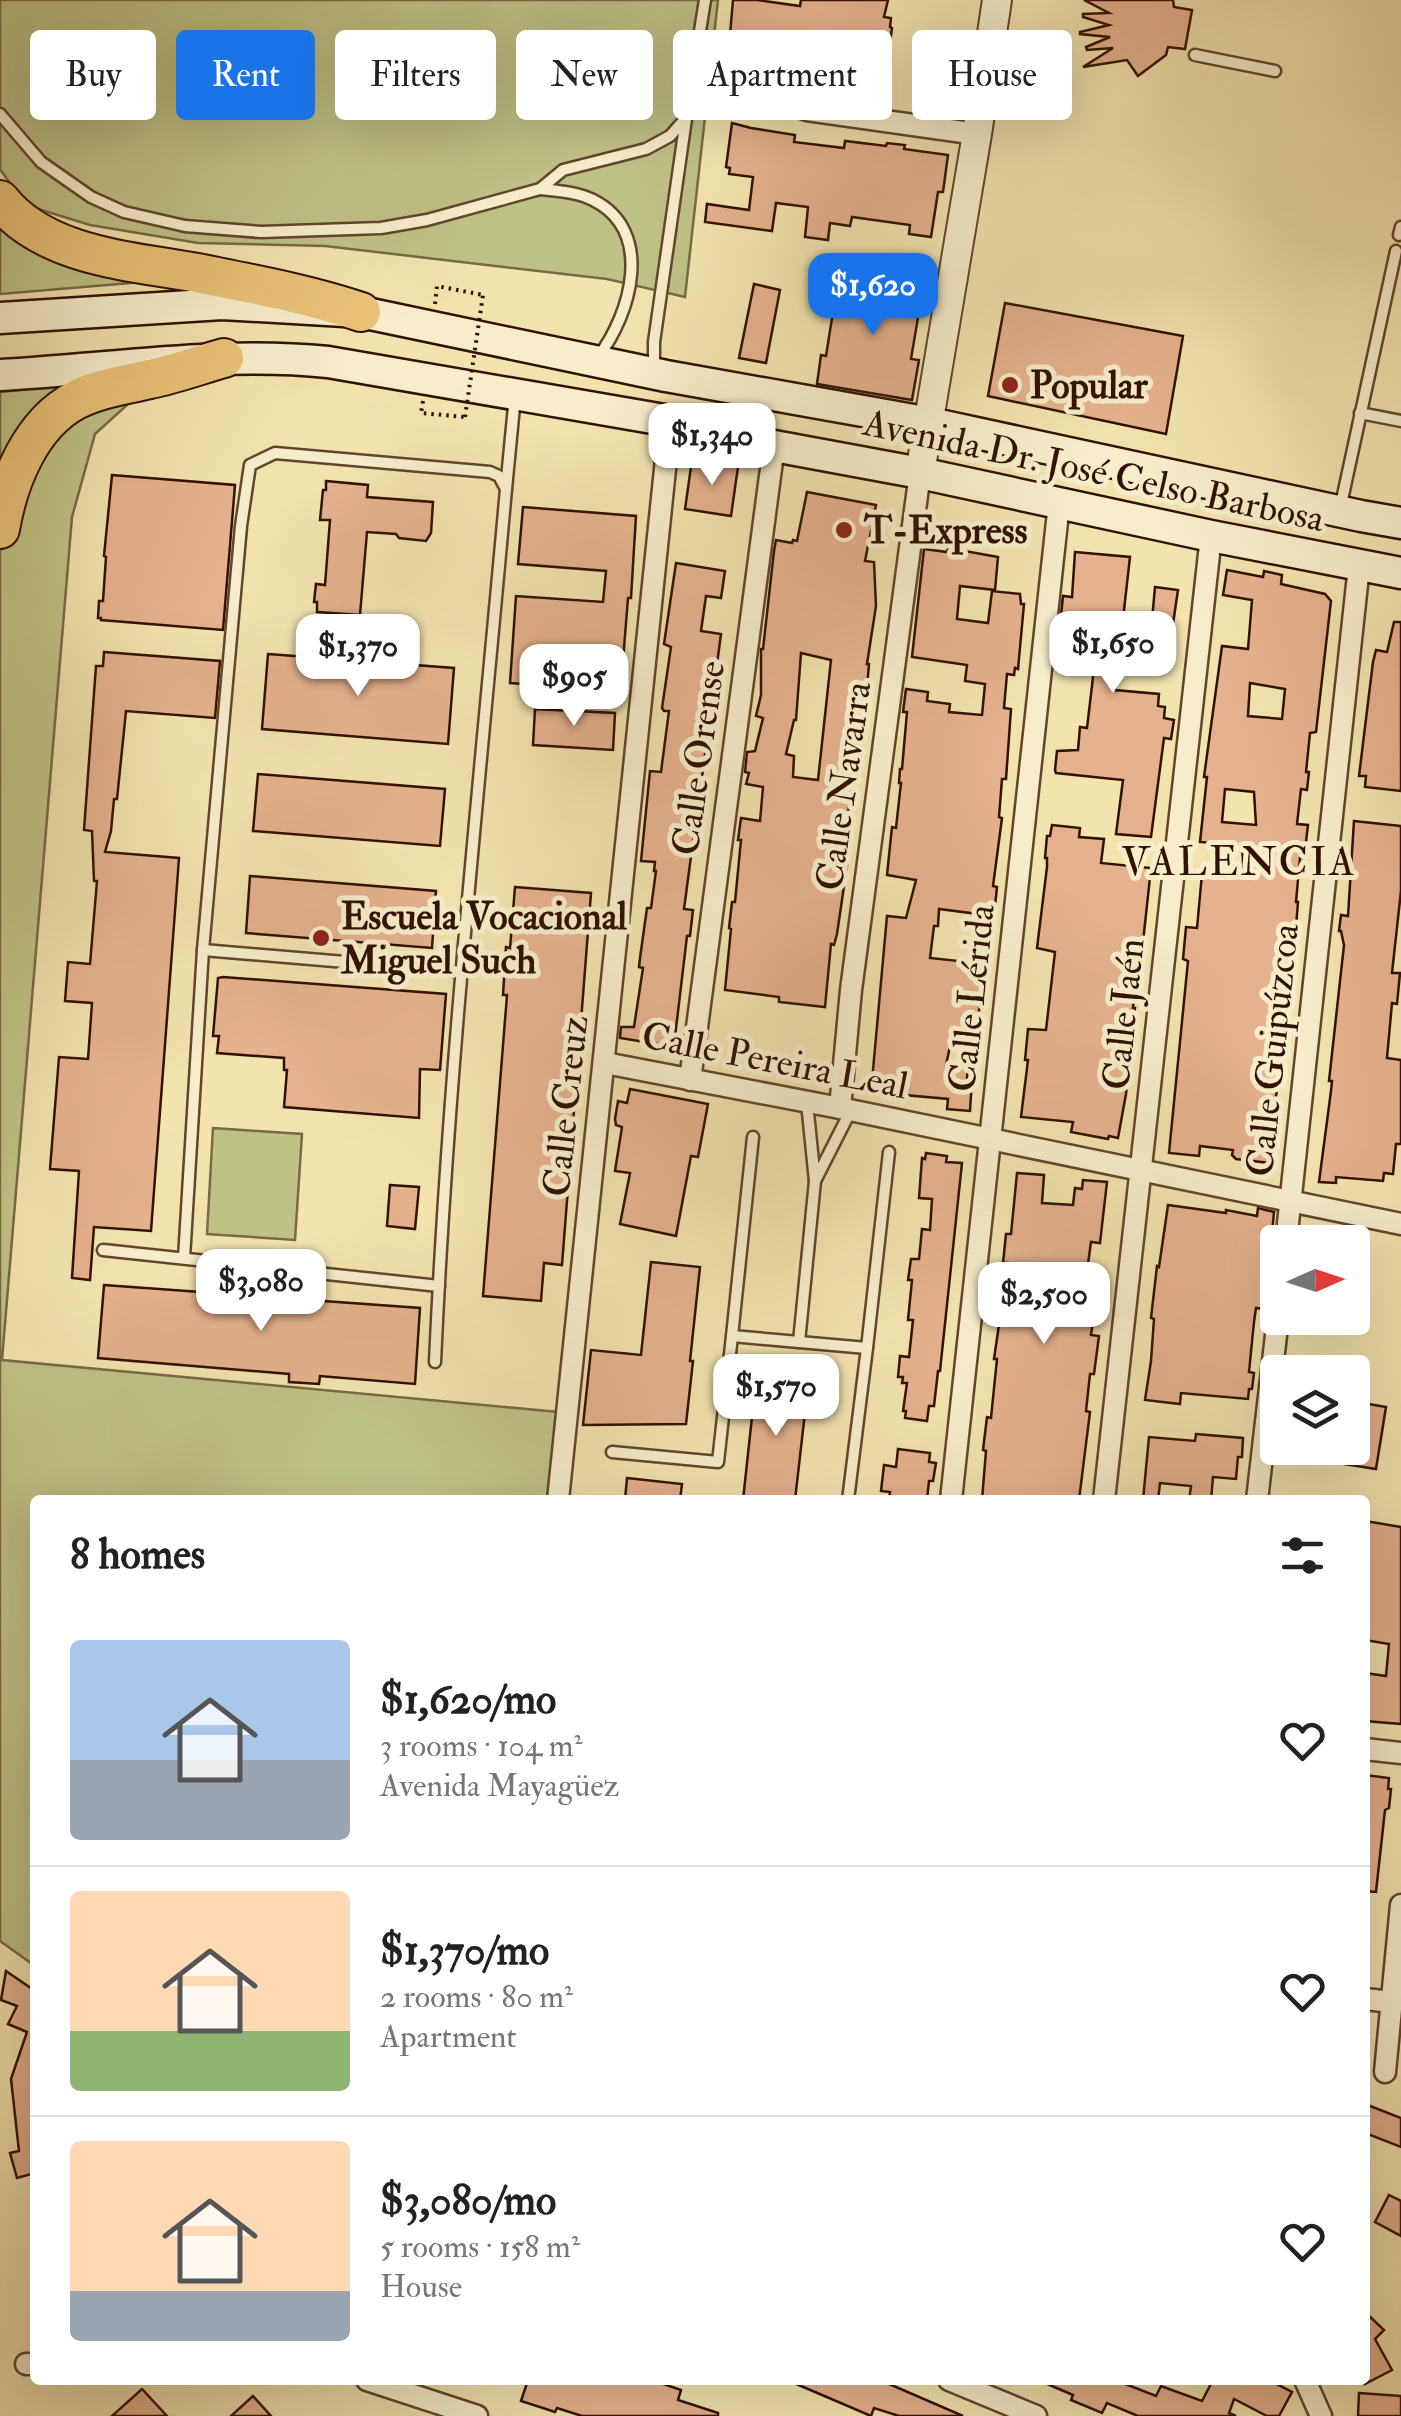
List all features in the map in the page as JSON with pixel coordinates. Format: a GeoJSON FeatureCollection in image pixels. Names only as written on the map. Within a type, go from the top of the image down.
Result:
{"type":"FeatureCollection","features":[{"type":"Feature","properties":{"kind":"highway"},"geometry":{"type":"LineString","coordinates":[[0,200],[29,226],[62,244],[123,260],[322,299],[361,312]]}},
{"type":"Feature","properties":{"kind":"highway"},"geometry":{"type":"LineString","coordinates":[[0,529],[17,472],[32,443],[60,411],[96,392],[224,358]]}},
{"type":"Feature","properties":{"kind":"main road","name":"Avenida Dr. José Celso Barbosa"},"geometry":{"type":"LineString","coordinates":[[0,318],[222,304],[361,312],[594,362],[930,423],[1401,523]]}},
{"type":"Feature","properties":{"kind":"main road","name":"Avenida Dr. José Celso Barbosa"},"geometry":{"type":"LineString","coordinates":[[0,375],[224,358],[280,357],[328,362],[670,422],[1401,573]]}},
{"type":"Feature","properties":{"kind":"street"},"geometry":{"type":"LineString","coordinates":[[920,474],[996,0]]}},
{"type":"Feature","properties":{"kind":"street"},"geometry":{"type":"LineString","coordinates":[[878,120],[977,134]]}},
{"type":"Feature","properties":{"kind":"street","name":"Calle Creuz"},"geometry":{"type":"LineString","coordinates":[[559,1495],[670,422]]}},
{"type":"Feature","properties":{"kind":"street","name":"Calle Orense"},"geometry":{"type":"LineString","coordinates":[[690,1080],[774,446]]}},
{"type":"Feature","properties":{"kind":"street","name":"Calle Navarra"},"geometry":{"type":"LineString","coordinates":[[845,1109],[852,990],[920,474]]}},
{"type":"Feature","properties":{"kind":"street","name":"Calle Lérida"},"geometry":{"type":"LineString","coordinates":[[951,1495],[1059,503]]}},
{"type":"Feature","properties":{"kind":"street","name":"Calle Jaén"},"geometry":{"type":"LineString","coordinates":[[1105,1495],[1211,536]]}},
{"type":"Feature","properties":{"kind":"street","name":"Calle Guipúzcoa"},"geometry":{"type":"LineString","coordinates":[[1288,1225],[1360,566]]}},
{"type":"Feature","properties":{"kind":"street","name":"Calle Pereira Leal"},"geometry":{"type":"LineString","coordinates":[[605,1063],[1401,1224]]}},
{"type":"Feature","properties":{"kind":"street"},"geometry":{"type":"LineString","coordinates":[[1258,1495],[1276,1335]]}},
{"type":"Feature","properties":{"kind":"street"},"geometry":{"type":"LineString","coordinates":[[1370,1750],[1401,1753]]}},
{"type":"Feature","properties":{"kind":"street"},"geometry":{"type":"LineString","coordinates":[[1385,2072],[1401,1905]]}},
{"type":"Feature","properties":{"kind":"street"},"geometry":{"type":"LineString","coordinates":[[1370,2000],[1391,2002]]}},
{"type":"Feature","properties":{"kind":"street"},"geometry":{"type":"LineString","coordinates":[[383,2385],[477,2416]]}},
{"type":"Feature","properties":{"kind":"street"},"geometry":{"type":"LineString","coordinates":[[960,2385],[1036,2416]]}},
{"type":"Feature","properties":{"kind":"street"},"geometry":{"type":"LineString","coordinates":[[1306,2385],[1321,2416]]}},
{"type":"Feature","properties":{"kind":"lane"},"geometry":{"type":"LineString","coordinates":[[700,30],[705,0]]}},
{"type":"Feature","properties":{"kind":"lane"},"geometry":{"type":"LineString","coordinates":[[1195,55],[1275,71]]}},
{"type":"Feature","properties":{"kind":"lane"},"geometry":{"type":"LineString","coordinates":[[0,114],[41,162],[91,198],[124,212],[185,226],[260,232],[382,228],[540,189],[579,194],[597,202],[614,217],[632,254],[632,276],[622,316],[594,362]]}},
{"type":"Feature","properties":{"kind":"lane"},"geometry":{"type":"LineString","coordinates":[[540,189],[562,170],[646,149],[670,136],[684,120]]}},
{"type":"Feature","properties":{"kind":"lane"},"geometry":{"type":"LineString","coordinates":[[666,376],[654,364],[654,342],[686,120]]}},
{"type":"Feature","properties":{"kind":"lane"},"geometry":{"type":"LineString","coordinates":[[1339,511],[1396,252]]}},
{"type":"Feature","properties":{"kind":"lane"},"geometry":{"type":"LineString","coordinates":[[435,1362],[463,972],[515,396]]}},
{"type":"Feature","properties":{"kind":"lane"},"geometry":{"type":"LineString","coordinates":[[1360,413],[1401,421]]}},
{"type":"Feature","properties":{"kind":"lane"},"geometry":{"type":"LineString","coordinates":[[184,1258],[203,950],[241,526],[250,465],[276,454],[490,472],[499,476],[506,489]]}},
{"type":"Feature","properties":{"kind":"lane"},"geometry":{"type":"LineString","coordinates":[[203,950],[463,972]]}},
{"type":"Feature","properties":{"kind":"lane"},"geometry":{"type":"LineString","coordinates":[[799,1342],[815,1181],[807,1102]]}},
{"type":"Feature","properties":{"kind":"lane"},"geometry":{"type":"LineString","coordinates":[[815,1181],[845,1109]]}},
{"type":"Feature","properties":{"kind":"lane"},"geometry":{"type":"LineString","coordinates":[[612,1452],[718,1462],[753,1137]]}},
{"type":"Feature","properties":{"kind":"lane"},"geometry":{"type":"LineString","coordinates":[[849,1495],[889,1152]]}},
{"type":"Feature","properties":{"kind":"lane"},"geometry":{"type":"LineString","coordinates":[[104,1250],[438,1286]]}},
{"type":"Feature","properties":{"kind":"lane"},"geometry":{"type":"LineString","coordinates":[[732,1336],[868,1348]]}},
{"type":"Feature","properties":{"kind":"path"},"geometry":{"type":"LineString","coordinates":[[421,413],[464,417],[484,295],[437,286]]}},
{"type":"Feature","properties":{"kind":"green space"},"geometry":{"type":"Polygon","coordinates":[[[0,0],[718,0],[715,30],[673,30],[673,120],[705,120],[685,297],[607,279],[325,246],[198,243],[90,225],[25,205],[0,169],[0,0]]]}},
{"type":"Feature","properties":{"kind":"green space"},"geometry":{"type":"Polygon","coordinates":[[[0,212],[155,278],[0,294],[0,212]]]}},
{"type":"Feature","properties":{"kind":"green space"},"geometry":{"type":"Polygon","coordinates":[[[79,384],[0,483],[0,392],[79,384]]]}},
{"type":"Feature","properties":{"kind":"green space"},"geometry":{"type":"Polygon","coordinates":[[[138,395],[95,434],[72,517],[2,1360],[558,1412],[549,1495],[30,1495],[30,1962],[0,1941],[0,553],[4,523],[60,417],[138,395]]]}},
{"type":"Feature","properties":{"kind":"green space"},"geometry":{"type":"Polygon","coordinates":[[[213,1128],[302,1134],[295,1240],[207,1234],[213,1128]]]}},
{"type":"Feature","properties":{"kind":"building"},"geometry":{"type":"Polygon","coordinates":[[[733,0],[800,6],[801,0],[888,0],[884,17],[891,18],[892,28],[892,30],[730,30],[733,0]]]}},
{"type":"Feature","properties":{"kind":"building"},"geometry":{"type":"Polygon","coordinates":[[[1084,0],[1173,0],[1174,7],[1192,10],[1185,49],[1168,47],[1166,55],[1138,76],[1127,60],[1083,67],[1113,48],[1087,50],[1086,47],[1110,37],[1080,32],[1109,25],[1083,14],[1109,13],[1084,0]]]}},
{"type":"Feature","properties":{"kind":"building"},"geometry":{"type":"Polygon","coordinates":[[[732,123],[795,135],[794,142],[844,148],[845,141],[886,146],[887,143],[948,155],[931,237],[909,234],[910,225],[852,217],[850,226],[830,223],[828,240],[805,237],[808,207],[776,203],[772,231],[705,222],[707,204],[749,210],[753,177],[729,174],[730,168],[726,167],[732,123]]]}},
{"type":"Feature","properties":{"kind":"building"},"geometry":{"type":"Polygon","coordinates":[[[839,274],[923,288],[911,359],[919,360],[912,400],[817,384],[821,355],[826,356],[839,274]]]}},
{"type":"Feature","properties":{"kind":"building"},"geometry":{"type":"Polygon","coordinates":[[[754,284],[780,290],[766,363],[739,358],[754,284]]]}},
{"type":"Feature","properties":{"kind":"building"},"geometry":{"type":"Polygon","coordinates":[[[1005,303],[1183,336],[1166,434],[988,396],[1005,303]]]}},
{"type":"Feature","properties":{"kind":"building"},"geometry":{"type":"Polygon","coordinates":[[[692,460],[738,467],[731,516],[685,509],[692,460]]]}},
{"type":"Feature","properties":{"kind":"building"},"geometry":{"type":"Polygon","coordinates":[[[112,475],[235,485],[223,630],[98,618],[99,601],[103,601],[112,475]]]}},
{"type":"Feature","properties":{"kind":"building"},"geometry":{"type":"Polygon","coordinates":[[[326,481],[368,485],[367,497],[433,502],[431,533],[426,541],[367,532],[360,615],[317,612],[314,602],[316,584],[325,585],[330,520],[320,520],[326,481]]]}},
{"type":"Feature","properties":{"kind":"building"},"geometry":{"type":"Polygon","coordinates":[[[807,492],[876,505],[865,561],[874,562],[876,606],[867,664],[861,755],[852,754],[846,787],[852,788],[848,813],[842,813],[835,847],[848,854],[848,859],[837,934],[834,945],[831,944],[825,1007],[725,990],[741,818],[760,821],[763,787],[746,784],[749,773],[745,772],[747,752],[755,751],[763,718],[756,716],[774,551],[776,540],[797,541],[807,492]],[[801,653],[796,720],[786,754],[794,756],[793,777],[818,780],[831,660],[801,653]]]}},
{"type":"Feature","properties":{"kind":"building"},"geometry":{"type":"Polygon","coordinates":[[[523,507],[636,516],[623,661],[540,654],[538,685],[510,683],[516,596],[603,602],[606,571],[518,564],[523,507]]]}},
{"type":"Feature","properties":{"kind":"building"},"geometry":{"type":"Polygon","coordinates":[[[948,548],[998,557],[995,590],[960,586],[957,619],[988,623],[992,591],[1020,594],[1024,604],[1018,669],[1015,668],[1014,675],[1007,674],[1004,708],[1011,709],[993,886],[997,887],[994,916],[939,909],[930,958],[986,964],[976,1031],[954,1028],[946,1065],[968,1068],[967,1078],[972,1079],[970,1111],[947,1109],[948,1099],[871,1092],[887,916],[906,918],[916,880],[887,875],[901,783],[906,689],[928,692],[927,701],[950,704],[949,712],[982,715],[985,684],[965,681],[967,665],[912,657],[924,549],[947,552],[948,548]]]}},
{"type":"Feature","properties":{"kind":"building"},"geometry":{"type":"Polygon","coordinates":[[[1075,552],[1130,557],[1115,690],[1159,694],[1158,706],[1165,707],[1164,718],[1174,720],[1171,739],[1164,738],[1151,837],[1116,834],[1123,780],[1055,770],[1057,751],[1078,750],[1080,727],[1087,728],[1096,652],[1058,644],[1063,596],[1072,597],[1075,552]]]}},
{"type":"Feature","properties":{"kind":"building"},"geometry":{"type":"Polygon","coordinates":[[[676,563],[725,571],[721,598],[706,596],[701,631],[721,634],[700,792],[701,812],[694,834],[684,909],[693,910],[690,936],[675,1037],[671,1036],[670,1046],[620,1038],[621,1027],[634,1027],[647,908],[651,908],[656,871],[655,862],[641,861],[650,771],[661,772],[669,711],[662,708],[671,647],[664,644],[676,563]]]}},
{"type":"Feature","properties":{"kind":"building"},"geometry":{"type":"Polygon","coordinates":[[[1227,570],[1263,577],[1264,571],[1282,575],[1281,584],[1325,594],[1331,601],[1316,732],[1310,733],[1307,790],[1301,789],[1297,824],[1308,825],[1304,858],[1300,858],[1270,1163],[1236,1159],[1233,1150],[1200,1146],[1199,1156],[1169,1153],[1188,961],[1183,959],[1186,927],[1197,928],[1202,874],[1244,877],[1242,846],[1200,842],[1204,777],[1222,646],[1248,649],[1252,600],[1223,595],[1227,570]],[[1250,683],[1248,716],[1282,719],[1285,689],[1250,683]],[[1225,789],[1222,822],[1256,825],[1254,792],[1225,789]]]}},
{"type":"Feature","properties":{"kind":"building"},"geometry":{"type":"Polygon","coordinates":[[[1155,587],[1178,590],[1169,668],[1148,665],[1155,587]]]}},
{"type":"Feature","properties":{"kind":"building"},"geometry":{"type":"Polygon","coordinates":[[[1394,622],[1401,622],[1401,791],[1365,787],[1366,776],[1359,776],[1373,662],[1376,650],[1387,652],[1394,622]]]}},
{"type":"Feature","properties":{"kind":"building"},"geometry":{"type":"Polygon","coordinates":[[[104,652],[220,661],[215,718],[126,711],[117,799],[105,852],[179,858],[151,1231],[94,1227],[90,1280],[72,1278],[79,1171],[50,1169],[59,1057],[88,1059],[92,1003],[65,1001],[68,962],[90,964],[97,881],[92,831],[84,830],[96,666],[103,666],[104,652]]]}},
{"type":"Feature","properties":{"kind":"building"},"geometry":{"type":"Polygon","coordinates":[[[268,654],[454,668],[448,744],[262,729],[268,654]]]}},
{"type":"Feature","properties":{"kind":"building"},"geometry":{"type":"Polygon","coordinates":[[[535,709],[615,713],[613,750],[533,745],[535,709]]]}},
{"type":"Feature","properties":{"kind":"building"},"geometry":{"type":"Polygon","coordinates":[[[258,774],[445,789],[440,846],[253,831],[258,774]]]}},
{"type":"Feature","properties":{"kind":"building"},"geometry":{"type":"Polygon","coordinates":[[[1354,821],[1401,826],[1401,891],[1392,973],[1400,973],[1397,1004],[1392,1003],[1387,1058],[1401,1060],[1401,1144],[1396,1144],[1393,1174],[1384,1173],[1383,1181],[1336,1177],[1336,1183],[1319,1182],[1344,945],[1339,931],[1341,915],[1348,916],[1354,821]]]}},
{"type":"Feature","properties":{"kind":"building"},"geometry":{"type":"Polygon","coordinates":[[[1052,825],[1080,828],[1079,837],[1104,839],[1101,863],[1151,868],[1118,1138],[1071,1132],[1073,1122],[1021,1117],[1028,1029],[1046,1030],[1055,952],[1037,948],[1047,836],[1052,825]]]}},
{"type":"Feature","properties":{"kind":"building"},"geometry":{"type":"Polygon","coordinates":[[[250,876],[436,891],[432,948],[246,933],[250,876]]]}},
{"type":"Feature","properties":{"kind":"building"},"geometry":{"type":"Polygon","coordinates":[[[515,887],[591,893],[562,1265],[544,1263],[541,1301],[483,1296],[507,995],[503,995],[506,947],[510,948],[515,887]]]}},
{"type":"Feature","properties":{"kind":"building"},"geometry":{"type":"Polygon","coordinates":[[[218,978],[446,994],[440,1070],[420,1069],[419,1118],[284,1107],[284,1058],[217,1053],[219,1036],[213,1036],[218,978]]]}},
{"type":"Feature","properties":{"kind":"building"},"geometry":{"type":"Polygon","coordinates":[[[630,1089],[708,1104],[698,1157],[691,1156],[676,1236],[620,1224],[630,1173],[615,1171],[622,1127],[616,1125],[615,1119],[618,1101],[627,1103],[630,1089]]]}},
{"type":"Feature","properties":{"kind":"building"},"geometry":{"type":"Polygon","coordinates":[[[926,1153],[947,1156],[946,1162],[962,1163],[940,1371],[934,1406],[929,1406],[927,1421],[905,1418],[907,1383],[898,1377],[900,1356],[909,1357],[913,1320],[908,1320],[911,1259],[919,1259],[922,1229],[930,1230],[932,1199],[919,1198],[922,1158],[926,1153]]]}},
{"type":"Feature","properties":{"kind":"building"},"geometry":{"type":"Polygon","coordinates":[[[1017,1173],[1044,1175],[1042,1203],[1073,1205],[1075,1188],[1082,1189],[1083,1180],[1107,1182],[1100,1243],[1091,1242],[1086,1279],[1099,1280],[1091,1335],[1099,1336],[1094,1374],[1090,1374],[1086,1411],[1090,1412],[1080,1495],[982,1495],[986,1451],[983,1450],[987,1417],[991,1418],[994,1359],[1008,1263],[1003,1263],[1006,1234],[1011,1234],[1017,1173]]]}},
{"type":"Feature","properties":{"kind":"building"},"geometry":{"type":"Polygon","coordinates":[[[390,1185],[419,1187],[415,1229],[387,1226],[390,1185]]]}},
{"type":"Feature","properties":{"kind":"building"},"geometry":{"type":"Polygon","coordinates":[[[1168,1205],[1257,1216],[1258,1208],[1274,1212],[1273,1225],[1260,1225],[1260,1308],[1256,1308],[1254,1322],[1249,1372],[1254,1373],[1248,1399],[1181,1393],[1180,1404],[1145,1400],[1168,1205]]]}},
{"type":"Feature","properties":{"kind":"building"},"geometry":{"type":"Polygon","coordinates":[[[651,1262],[700,1267],[686,1424],[583,1425],[591,1350],[641,1355],[651,1262]]]}},
{"type":"Feature","properties":{"kind":"building"},"geometry":{"type":"Polygon","coordinates":[[[104,1285],[420,1308],[415,1384],[320,1376],[319,1384],[289,1382],[289,1374],[98,1358],[104,1285]]]}},
{"type":"Feature","properties":{"kind":"building"},"geometry":{"type":"Polygon","coordinates":[[[769,1368],[798,1370],[795,1393],[807,1395],[796,1495],[744,1495],[755,1389],[766,1390],[769,1368]]]}},
{"type":"Feature","properties":{"kind":"building"},"geometry":{"type":"Polygon","coordinates":[[[1370,1404],[1386,1407],[1376,1469],[1351,1465],[1370,1465],[1370,1404]]]}},
{"type":"Feature","properties":{"kind":"building"},"geometry":{"type":"Polygon","coordinates":[[[1196,1434],[1243,1438],[1236,1479],[1213,1477],[1211,1495],[1190,1495],[1191,1486],[1160,1483],[1159,1495],[1143,1495],[1149,1437],[1195,1441],[1196,1434]]]}},
{"type":"Feature","properties":{"kind":"building"},"geometry":{"type":"Polygon","coordinates":[[[898,1449],[930,1453],[929,1462],[936,1463],[928,1495],[890,1495],[881,1491],[884,1465],[896,1467],[898,1449]]]}},
{"type":"Feature","properties":{"kind":"building"},"geometry":{"type":"Polygon","coordinates":[[[627,1478],[682,1484],[681,1495],[625,1495],[627,1478]]]}},
{"type":"Feature","properties":{"kind":"building"},"geometry":{"type":"Polygon","coordinates":[[[1370,1522],[1401,1527],[1401,1724],[1370,1721],[1370,1674],[1386,1676],[1389,1644],[1370,1641],[1370,1522]]]}},
{"type":"Feature","properties":{"kind":"building"},"geometry":{"type":"Polygon","coordinates":[[[1370,1776],[1389,1778],[1391,1789],[1376,1892],[1370,1891],[1370,1776]]]}},
{"type":"Feature","properties":{"kind":"building"},"geometry":{"type":"Polygon","coordinates":[[[6,1971],[30,1988],[30,2174],[17,2178],[10,2153],[19,2151],[11,2079],[27,2032],[8,2024],[17,2006],[1,2000],[6,1971]]]}},
{"type":"Feature","properties":{"kind":"building"},"geometry":{"type":"Polygon","coordinates":[[[1370,2106],[1401,2118],[1401,2147],[1370,2135],[1370,2106]]]}},
{"type":"Feature","properties":{"kind":"building"},"geometry":{"type":"Polygon","coordinates":[[[1389,2195],[1401,2201],[1401,2236],[1375,2222],[1389,2195]]]}},
{"type":"Feature","properties":{"kind":"building"},"geometry":{"type":"Polygon","coordinates":[[[1370,2317],[1384,2330],[1375,2339],[1392,2370],[1370,2381],[1370,2317]]]}},
{"type":"Feature","properties":{"kind":"building"},"geometry":{"type":"Polygon","coordinates":[[[526,2385],[666,2385],[681,2390],[678,2400],[718,2416],[582,2416],[521,2401],[526,2385]]]}},
{"type":"Feature","properties":{"kind":"building"},"geometry":{"type":"Polygon","coordinates":[[[799,2385],[892,2385],[963,2416],[899,2416],[874,2408],[871,2416],[799,2385]]]}},
{"type":"Feature","properties":{"kind":"building"},"geometry":{"type":"Polygon","coordinates":[[[1050,2385],[1128,2385],[1156,2396],[1161,2386],[1202,2401],[1210,2385],[1279,2385],[1292,2392],[1279,2416],[1267,2416],[1234,2399],[1229,2413],[1236,2416],[1138,2416],[1107,2403],[1102,2413],[1071,2400],[1073,2395],[1050,2385]]]}},
{"type":"Feature","properties":{"kind":"building"},"geometry":{"type":"Polygon","coordinates":[[[142,2389],[167,2416],[112,2416],[142,2389]]]}},
{"type":"Feature","properties":{"kind":"building"},"geometry":{"type":"Polygon","coordinates":[[[1359,2393],[1401,2396],[1401,2416],[1358,2416],[1359,2393]]]}},
{"type":"Feature","properties":{"kind":"building"},"geometry":{"type":"Polygon","coordinates":[[[253,2396],[271,2416],[231,2416],[253,2396]]]}},
{"type":"Feature","properties":{"kind":"place","name":"Popular"},"geometry":{"type":"Point","coordinates":[1010,385]}},
{"type":"Feature","properties":{"kind":"place","name":"T-Express"},"geometry":{"type":"Point","coordinates":[844,530]}},
{"type":"Feature","properties":{"kind":"place","name":"Escuela Vocacional Miguel Such"},"geometry":{"type":"Point","coordinates":[321,938]}},
{"type":"Feature","properties":{"kind":"district","name":"VALENCIA"},"geometry":{"type":"Point","coordinates":[1239,861]}}]}
